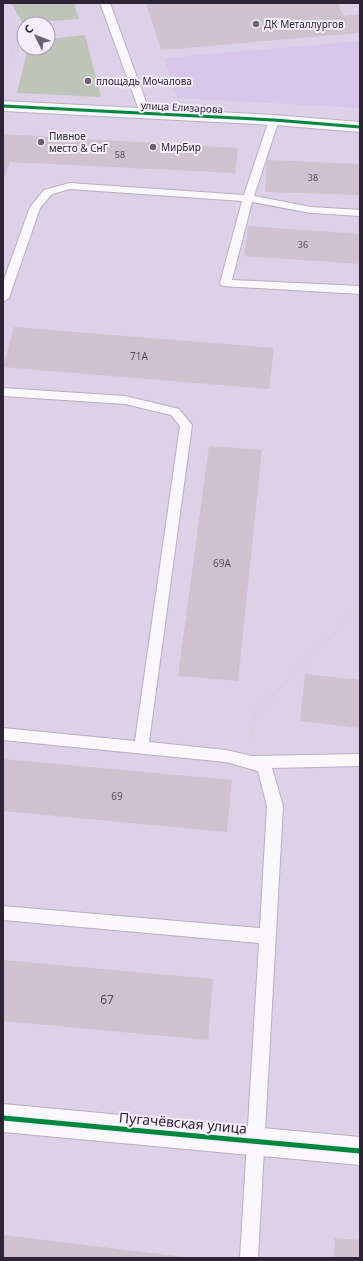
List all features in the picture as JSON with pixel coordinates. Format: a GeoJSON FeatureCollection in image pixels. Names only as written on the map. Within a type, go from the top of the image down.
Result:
{"type":"FeatureCollection","features":[{"type":"Feature","properties":{"kind":"street","name":"улица Елизарова"},"geometry":{"type":"LineString","coordinates":[[3,106],[274,120],[360,127]]}},
{"type":"Feature","properties":{"kind":"street","name":"Пугачёвская улица"},"geometry":{"type":"LineString","coordinates":[[3,1118],[257,1140],[360,1151]]}},
{"type":"Feature","properties":{"kind":"lane"},"geometry":{"type":"LineString","coordinates":[[105,3],[145,113]]}},
{"type":"Feature","properties":{"kind":"lane"},"geometry":{"type":"LineString","coordinates":[[274,120],[248,198],[226,283],[360,290]]}},
{"type":"Feature","properties":{"kind":"lane"},"geometry":{"type":"LineString","coordinates":[[3,298],[35,207],[48,192],[70,186],[248,198],[311,210],[360,213]]}},
{"type":"Feature","properties":{"kind":"lane"},"geometry":{"type":"LineString","coordinates":[[3,392],[125,400],[175,412],[186,425],[141,748]]}},
{"type":"Feature","properties":{"kind":"lane"},"geometry":{"type":"LineString","coordinates":[[3,734],[226,756],[264,766],[275,806],[257,1140],[249,1258]]}},
{"type":"Feature","properties":{"kind":"lane"},"geometry":{"type":"LineString","coordinates":[[250,762],[360,760]]}},
{"type":"Feature","properties":{"kind":"lane"},"geometry":{"type":"LineString","coordinates":[[3,913],[268,936]]}},
{"type":"Feature","properties":{"kind":"path"},"geometry":{"type":"LineString","coordinates":[[3,81],[18,31],[11,11],[5,3]]}},
{"type":"Feature","properties":{"kind":"path"},"geometry":{"type":"LineString","coordinates":[[250,762],[255,713],[360,607]]}},
{"type":"Feature","properties":{"kind":"shaded area"},"geometry":{"type":"Polygon","coordinates":[[[11,3],[74,3],[79,19],[56,21],[56,16],[19,16],[11,3]]]}},
{"type":"Feature","properties":{"kind":"shaded area"},"geometry":{"type":"Polygon","coordinates":[[[85,35],[101,97],[17,93],[26,56],[56,56],[56,38],[85,35]]]}},
{"type":"Feature","properties":{"kind":"shaded area"},"geometry":{"type":"Polygon","coordinates":[[[360,41],[360,108],[177,98],[164,58],[360,41]]]}},
{"type":"Feature","properties":{"kind":"building","name":"ДК Металлургов"},"geometry":{"type":"Polygon","coordinates":[[[146,3],[338,3],[344,16],[360,14],[360,33],[161,50],[146,3]]]}},
{"type":"Feature","properties":{"kind":"building"},"geometry":{"type":"Polygon","coordinates":[[[3,134],[238,148],[235,173],[10,162],[3,181],[3,134]]]}},
{"type":"Feature","properties":{"kind":"building"},"geometry":{"type":"Polygon","coordinates":[[[267,160],[360,164],[360,195],[265,192],[267,160]]]}},
{"type":"Feature","properties":{"kind":"building"},"geometry":{"type":"Polygon","coordinates":[[[248,226],[360,234],[360,264],[244,256],[248,226]]]}},
{"type":"Feature","properties":{"kind":"building"},"geometry":{"type":"Polygon","coordinates":[[[14,327],[274,348],[269,389],[3,367],[14,327]]]}},
{"type":"Feature","properties":{"kind":"building"},"geometry":{"type":"Polygon","coordinates":[[[209,446],[262,450],[238,681],[178,676],[209,446]]]}},
{"type":"Feature","properties":{"kind":"building"},"geometry":{"type":"Polygon","coordinates":[[[305,674],[360,680],[360,728],[300,721],[305,674]]]}},
{"type":"Feature","properties":{"kind":"building"},"geometry":{"type":"Polygon","coordinates":[[[3,759],[232,780],[227,832],[3,811],[3,759]]]}},
{"type":"Feature","properties":{"kind":"building"},"geometry":{"type":"Polygon","coordinates":[[[3,960],[213,979],[208,1040],[3,1021],[3,960]]]}},
{"type":"Feature","properties":{"kind":"building"},"geometry":{"type":"Polygon","coordinates":[[[3,1235],[184,1257],[184,1258],[3,1258],[3,1235]]]}},
{"type":"Feature","properties":{"kind":"building"},"geometry":{"type":"Polygon","coordinates":[[[335,1238],[360,1240],[360,1258],[334,1258],[335,1238]]]}},
{"type":"Feature","properties":{"kind":"cycle path"},"geometry":{"type":"LineString","coordinates":[[3,106],[274,120],[360,127]]}},
{"type":"Feature","properties":{"kind":"cycle path"},"geometry":{"type":"LineString","coordinates":[[3,1118],[360,1151]]}},
{"type":"Feature","properties":{"kind":"place","name":"ДК Металлургов"},"geometry":{"type":"Point","coordinates":[256,24]}},
{"type":"Feature","properties":{"kind":"place","name":"площадь Мочалова"},"geometry":{"type":"Point","coordinates":[88,81]}},
{"type":"Feature","properties":{"kind":"place","name":"Пивное место & СнГ"},"geometry":{"type":"Point","coordinates":[41,142]}},
{"type":"Feature","properties":{"kind":"place","name":"МирБир"},"geometry":{"type":"Point","coordinates":[153,147]}}]}
